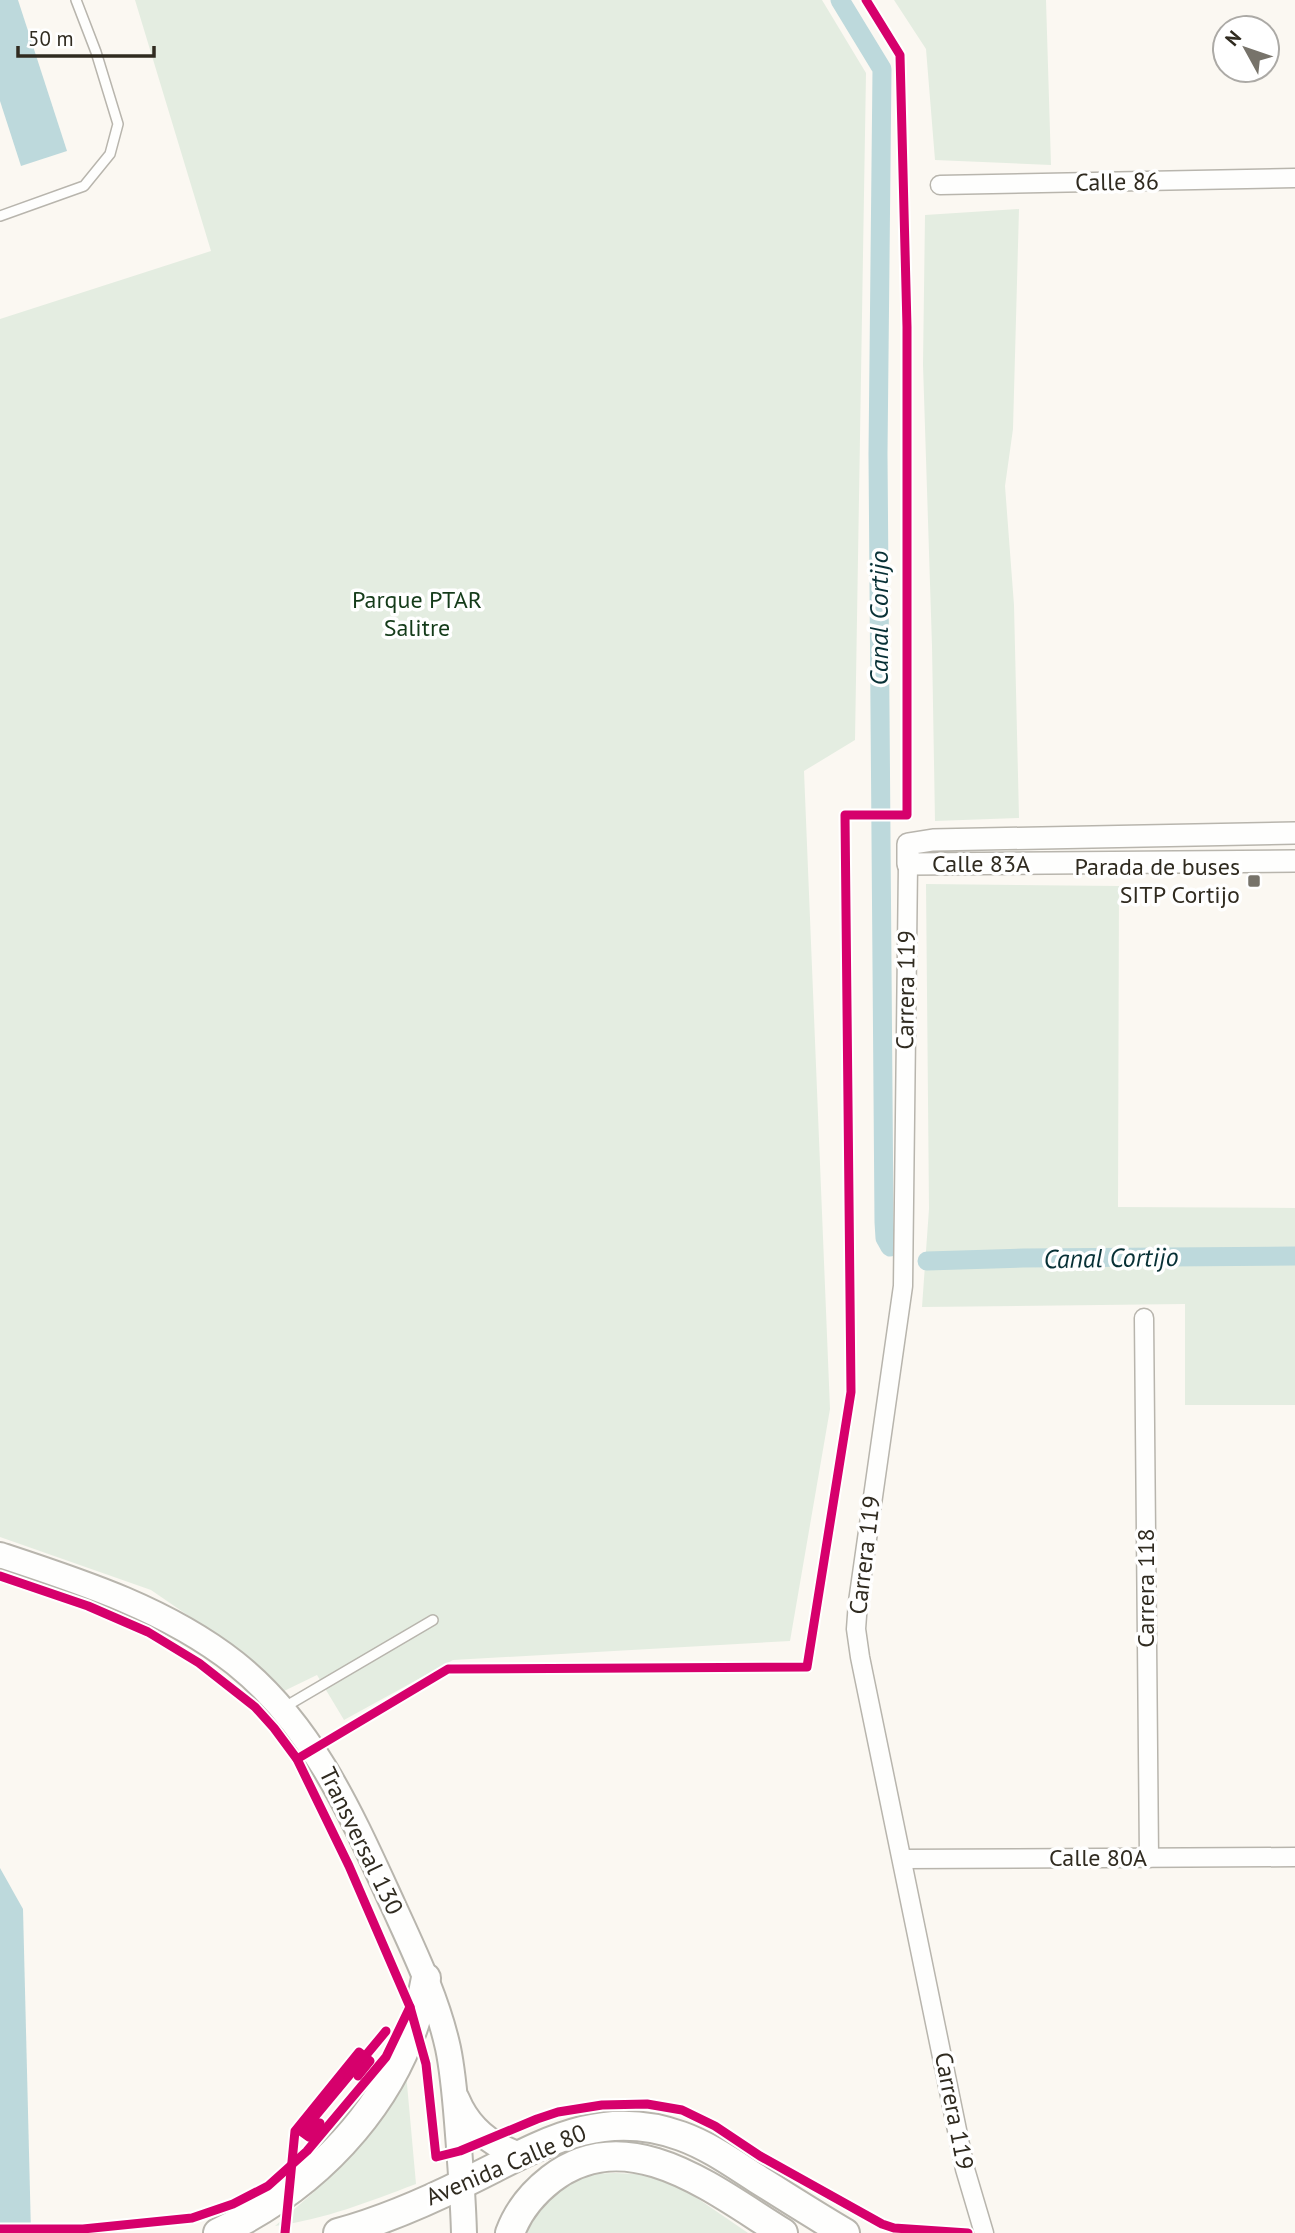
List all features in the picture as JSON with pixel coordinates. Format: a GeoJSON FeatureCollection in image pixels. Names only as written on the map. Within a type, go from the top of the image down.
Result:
{"type":"FeatureCollection","features":[{"type":"Feature","properties":{"kind":"highway"},"geometry":{"type":"LineString","coordinates":[[218,2233],[243,2222],[281,2198],[325,2163],[348,2138],[369,2112],[403,2054],[422,2003],[426,1978]]}},
{"type":"Feature","properties":{"kind":"highway","name":"Avenida Calle 80"},"geometry":{"type":"LineString","coordinates":[[346,2231],[463,2184],[571,2134],[619,2124],[640,2125],[683,2136],[720,2155],[845,2233]]}},
{"type":"Feature","properties":{"kind":"highway","name":"Avenida Calle 80"},"geometry":{"type":"LineString","coordinates":[[510,2233],[516,2217],[530,2198],[564,2169],[586,2161],[620,2155],[656,2161],[679,2171],[783,2233]]}},
{"type":"Feature","properties":{"kind":"highway"},"geometry":{"type":"LineString","coordinates":[[346,2231],[368,2228],[388,2233]]}},
{"type":"Feature","properties":{"kind":"main road","name":"Transversal 130"},"geometry":{"type":"LineString","coordinates":[[0,1555],[87,1584],[164,1618],[201,1639],[235,1663],[282,1708],[314,1748],[344,1802],[426,1978],[449,2049],[463,2184],[464,2233]]}},
{"type":"Feature","properties":{"kind":"main road","name":"Transversal 130"},"geometry":{"type":"LineString","coordinates":[[454,2092],[477,2131],[499,2146],[521,2155]]}},
{"type":"Feature","properties":{"kind":"street","name":"Calle 86"},"geometry":{"type":"LineString","coordinates":[[940,185],[1295,178]]}},
{"type":"Feature","properties":{"kind":"street","name":"Calle 83A"},"geometry":{"type":"LineString","coordinates":[[1295,833],[933,840],[908,844],[908,864],[1295,861]]}},
{"type":"Feature","properties":{"kind":"street","name":"Carrera 119"},"geometry":{"type":"LineString","coordinates":[[908,864],[903,1286],[856,1629],[965,2169],[984,2233]]}},
{"type":"Feature","properties":{"kind":"street","name":"Carrera 118"},"geometry":{"type":"LineString","coordinates":[[1144,1318],[1149,1858]]}},
{"type":"Feature","properties":{"kind":"street","name":"Calle 80A"},"geometry":{"type":"LineString","coordinates":[[902,1859],[1295,1857]]}},
{"type":"Feature","properties":{"kind":"lane"},"geometry":{"type":"LineString","coordinates":[[0,216],[85,186],[110,154],[118,124],[96,52],[76,0]]}},
{"type":"Feature","properties":{"kind":"lane"},"geometry":{"type":"LineString","coordinates":[[282,1708],[433,1620]]}},
{"type":"Feature","properties":{"kind":"green space","name":"Parque PTAR Salitre"},"geometry":{"type":"Polygon","coordinates":[[[135,0],[822,0],[866,73],[855,740],[804,771],[830,1409],[790,1641],[453,1660],[344,1720],[317,1675],[284,1691],[228,1643],[151,1590],[0,1537],[0,319],[211,251],[135,0]]]}},
{"type":"Feature","properties":{"kind":"green space"},"geometry":{"type":"Polygon","coordinates":[[[894,0],[1046,0],[1051,165],[935,160],[926,49],[894,0]]]}},
{"type":"Feature","properties":{"kind":"green space"},"geometry":{"type":"Polygon","coordinates":[[[1019,209],[1013,429],[1005,486],[1014,605],[1019,818],[935,821],[923,365],[925,215],[1019,209]]]}},
{"type":"Feature","properties":{"kind":"green space"},"geometry":{"type":"Polygon","coordinates":[[[926,884],[1119,886],[1118,1207],[1295,1208],[1295,1405],[1185,1405],[1185,1304],[922,1307],[929,1209],[926,884]]]}},
{"type":"Feature","properties":{"kind":"green space"},"geometry":{"type":"Polygon","coordinates":[[[406,2073],[416,2184],[329,2214],[275,2226],[314,2192],[347,2157],[406,2073]]]}},
{"type":"Feature","properties":{"kind":"green space"},"geometry":{"type":"Polygon","coordinates":[[[587,2174],[654,2175],[694,2196],[748,2233],[521,2233],[541,2198],[587,2174]]]}},
{"type":"Feature","properties":{"kind":"water"},"geometry":{"type":"Polygon","coordinates":[[[0,0],[18,0],[67,151],[21,166],[0,101],[0,0]]]}},
{"type":"Feature","properties":{"kind":"water"},"geometry":{"type":"Polygon","coordinates":[[[0,1868],[23,1909],[31,2233],[0,2233],[0,1868]]]}},
{"type":"Feature","properties":{"kind":"waterway","name":"Canal Cortijo"},"geometry":{"type":"LineString","coordinates":[[840,0],[882,69],[878,454],[884,1222],[885,1238],[890,1247]]}},
{"type":"Feature","properties":{"kind":"waterway","name":"Canal Cortijo"},"geometry":{"type":"LineString","coordinates":[[927,1261],[1295,1256]]}},
{"type":"Feature","properties":{"kind":"cycle path"},"geometry":{"type":"LineString","coordinates":[[297,1759],[448,1669],[807,1667],[851,1392],[845,815],[907,815],[907,327],[900,55],[866,0]]}},
{"type":"Feature","properties":{"kind":"cycle path"},"geometry":{"type":"LineString","coordinates":[[0,1576],[88,1606],[148,1632],[199,1663],[255,1707],[274,1728],[297,1759],[349,1866],[410,2007],[426,2064],[436,2157],[460,2151],[558,2112],[602,2105],[647,2104],[682,2110],[715,2126],[760,2156],[882,2224],[894,2228],[968,2233]]}},
{"type":"Feature","properties":{"kind":"cycle path"},"geometry":{"type":"LineString","coordinates":[[0,2229],[83,2229],[192,2218],[233,2204],[268,2186],[307,2151],[386,2057],[410,2007]]}},
{"type":"Feature","properties":{"kind":"cycle path"},"geometry":{"type":"LineString","coordinates":[[320,2123],[309,2137],[302,2132],[386,2031]]}},
{"type":"Feature","properties":{"kind":"cycle path"},"geometry":{"type":"LineString","coordinates":[[285,2233],[295,2131],[359,2052],[370,2061],[358,2076]]}},
{"type":"Feature","properties":{"kind":"place","name":"Parada de buses SITP Cortijo"},"geometry":{"type":"Point","coordinates":[1254,881]}}]}
